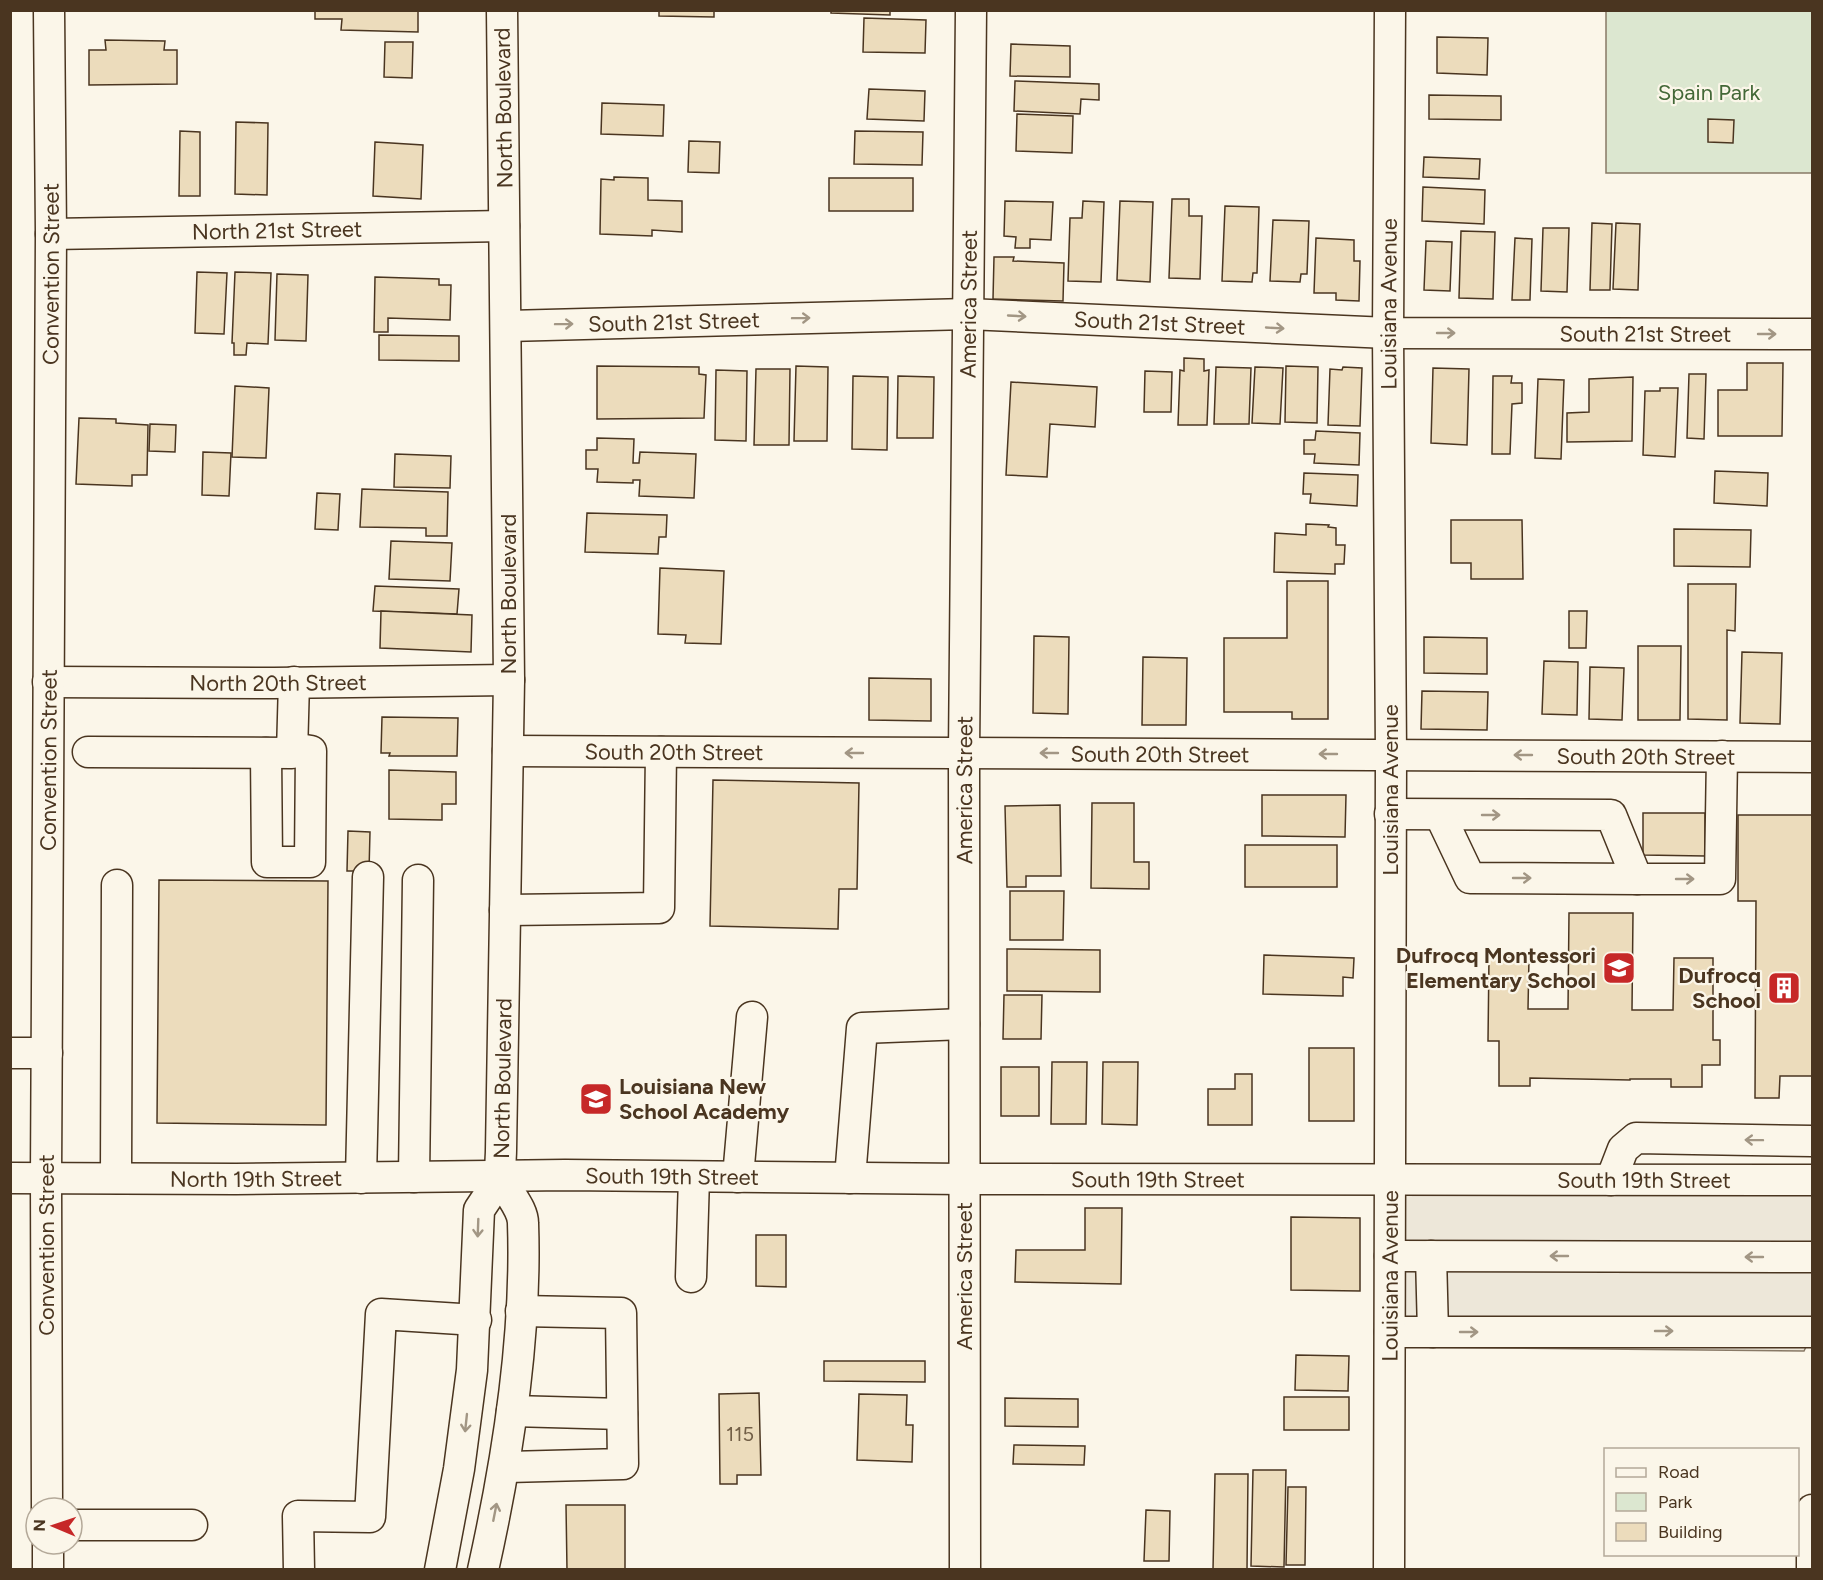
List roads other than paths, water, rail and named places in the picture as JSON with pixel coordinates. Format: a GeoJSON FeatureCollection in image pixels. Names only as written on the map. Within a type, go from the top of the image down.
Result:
{"type":"FeatureCollection","features":[{"type":"Feature","properties":{"kind":"street","name":"Convention Street"},"geometry":{"type":"LineString","coordinates":[[47,1496],[46,1178],[51,234],[49,10]]}},
{"type":"Feature","properties":{"kind":"street","name":"North Boulevard"},"geometry":{"type":"LineString","coordinates":[[483,1569],[504,1467],[512,1411],[520,1311],[523,1220],[501,1177],[508,751],[502,10]]}},
{"type":"Feature","properties":{"kind":"street","name":"America Street"},"geometry":{"type":"LineString","coordinates":[[965,1569],[964,753],[971,10]]}},
{"type":"Feature","properties":{"kind":"street","name":"Louisiana Avenue"},"geometry":{"type":"LineString","coordinates":[[1389,1569],[1390,10]]}},
{"type":"Feature","properties":{"kind":"street","name":"North 21st Street"},"geometry":{"type":"LineString","coordinates":[[51,234],[504,226]]}},
{"type":"Feature","properties":{"kind":"street","name":"South 21st Street"},"geometry":{"type":"LineString","coordinates":[[506,326],[968,314],[1388,333],[1812,334]]}},
{"type":"Feature","properties":{"kind":"street","name":"North 20th Street"},"geometry":{"type":"LineString","coordinates":[[48,682],[508,680]]}},
{"type":"Feature","properties":{"kind":"street"},"geometry":{"type":"LineString","coordinates":[[88,752],[279,751],[294,682]]}},
{"type":"Feature","properties":{"kind":"street","name":"South 20th Street"},"geometry":{"type":"LineString","coordinates":[[508,751],[1812,757]]}},
{"type":"Feature","properties":{"kind":"street"},"geometry":{"type":"LineString","coordinates":[[505,910],[659,908],[661,752]]}},
{"type":"Feature","properties":{"kind":"street"},"geometry":{"type":"LineString","coordinates":[[1440,815],[1470,878],[1720,879],[1722,756]]}},
{"type":"Feature","properties":{"kind":"street"},"geometry":{"type":"LineString","coordinates":[[1390,814],[1611,815],[1637,879]]}},
{"type":"Feature","properties":{"kind":"street"},"geometry":{"type":"LineString","coordinates":[[362,1178],[368,877]]}},
{"type":"Feature","properties":{"kind":"street"},"geometry":{"type":"LineString","coordinates":[[414,1177],[418,880]]}},
{"type":"Feature","properties":{"kind":"street"},"geometry":{"type":"LineString","coordinates":[[116,1178],[117,885]]}},
{"type":"Feature","properties":{"kind":"street"},"geometry":{"type":"LineString","coordinates":[[738,1177],[752,1017]]}},
{"type":"Feature","properties":{"kind":"street"},"geometry":{"type":"LineString","coordinates":[[850,1178],[862,1028],[964,1024]]}},
{"type":"Feature","properties":{"kind":"street"},"geometry":{"type":"LineString","coordinates":[[10,1053],[47,1053]]}},
{"type":"Feature","properties":{"kind":"street"},"geometry":{"type":"LineString","coordinates":[[1611,1180],[1623,1149],[1636,1138],[1812,1141]]}},
{"type":"Feature","properties":{"kind":"street","name":"North Boulevard"},"geometry":{"type":"LineString","coordinates":[[440,1569],[465,1434],[476,1320],[478,1210],[501,1177]]}},
{"type":"Feature","properties":{"kind":"street","name":"South 19th Street"},"geometry":{"type":"LineString","coordinates":[[501,1177],[1812,1180]]}},
{"type":"Feature","properties":{"kind":"street","name":"North 19th Street"},"geometry":{"type":"LineString","coordinates":[[10,1178],[501,1177]]}},
{"type":"Feature","properties":{"kind":"street"},"geometry":{"type":"LineString","coordinates":[[691,1277],[694,1177]]}},
{"type":"Feature","properties":{"kind":"street"},"geometry":{"type":"LineString","coordinates":[[1390,1256],[1812,1257]]}},
{"type":"Feature","properties":{"kind":"street"},"geometry":{"type":"LineString","coordinates":[[1431,1256],[1433,1332]]}},
{"type":"Feature","properties":{"kind":"street"},"geometry":{"type":"LineString","coordinates":[[504,1467],[623,1464],[621,1312],[520,1311]]}},
{"type":"Feature","properties":{"kind":"street"},"geometry":{"type":"LineString","coordinates":[[299,1569],[298,1516],[370,1517],[381,1314],[476,1320]]}},
{"type":"Feature","properties":{"kind":"street"},"geometry":{"type":"LineString","coordinates":[[1390,1332],[1812,1332]]}},
{"type":"Feature","properties":{"kind":"street"},"geometry":{"type":"LineString","coordinates":[[512,1411],[622,1414]]}},
{"type":"Feature","properties":{"kind":"street"},"geometry":{"type":"LineString","coordinates":[[1812,1510],[1812,1569]]}},
{"type":"Feature","properties":{"kind":"street"},"geometry":{"type":"LineString","coordinates":[[84,1525],[192,1525]]}},
{"type":"Feature","properties":{"kind":"place","name":"Dufrocq Montessori Elementary School"},"geometry":{"type":"Point","coordinates":[1619,968]}},
{"type":"Feature","properties":{"kind":"place","name":"Dufrocq School"},"geometry":{"type":"Point","coordinates":[1784,988]}},
{"type":"Feature","properties":{"kind":"place","name":"Louisiana New School Academy"},"geometry":{"type":"Point","coordinates":[596,1099]}},
{"type":"Feature","properties":{"kind":"park label","name":"Spain Park"},"geometry":{"type":"Point","coordinates":[1709,92]}}]}
